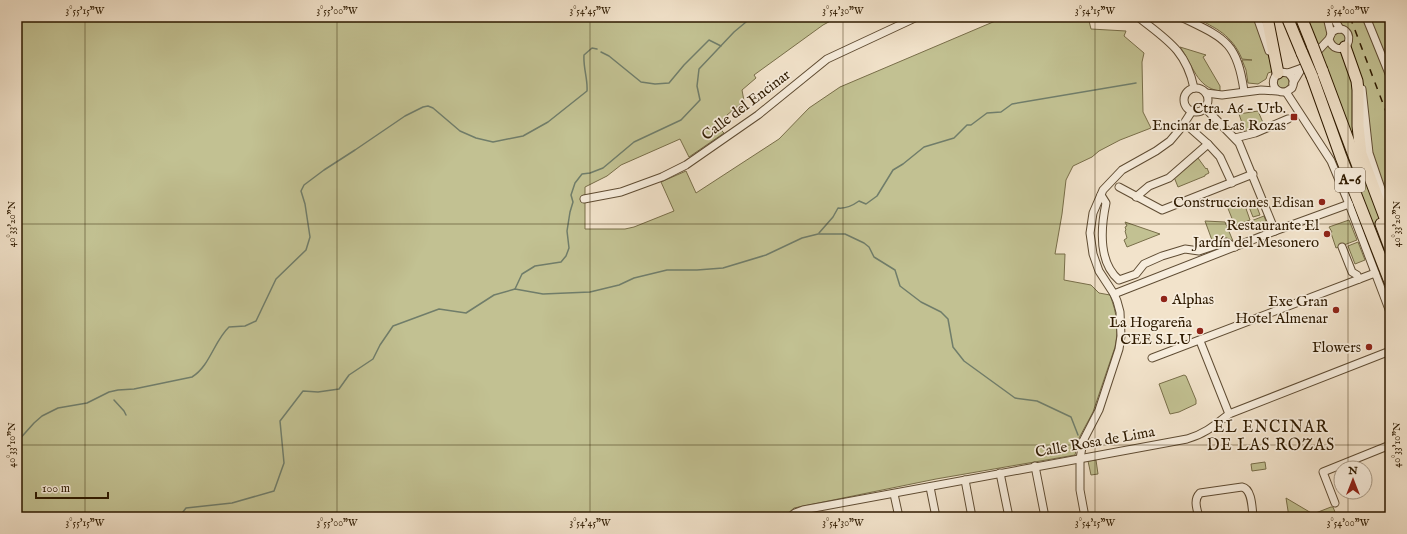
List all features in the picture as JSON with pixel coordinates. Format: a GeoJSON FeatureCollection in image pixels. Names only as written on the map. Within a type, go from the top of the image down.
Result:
{"type":"FeatureCollection","features":[{"type":"Feature","properties":{"kind":"highway"},"geometry":{"type":"LineString","coordinates":[[1267,17],[1279,76]]}},
{"type":"Feature","properties":{"kind":"highway","name":"A-6"},"geometry":{"type":"LineString","coordinates":[[1287,17],[1312,76],[1341,158],[1390,282]]}},
{"type":"Feature","properties":{"kind":"highway","name":"A-6"},"geometry":{"type":"LineString","coordinates":[[1301,17],[1317,48],[1322,70],[1351,150],[1390,248]]}},
{"type":"Feature","properties":{"kind":"highway"},"geometry":{"type":"LineString","coordinates":[[1346,46],[1357,81],[1358,126],[1361,154],[1390,231]]}},
{"type":"Feature","properties":{"kind":"street","name":"Calle del Encinar"},"geometry":{"type":"LineString","coordinates":[[584,199],[621,192],[662,177],[686,164],[758,115],[827,58],[917,17]]}},
{"type":"Feature","properties":{"kind":"street"},"geometry":{"type":"LineString","coordinates":[[1138,17],[1182,55],[1191,76],[1194,88]]}},
{"type":"Feature","properties":{"kind":"street"},"geometry":{"type":"LineString","coordinates":[[1181,17],[1213,32],[1225,41],[1236,56],[1241,71],[1244,91]]}},
{"type":"Feature","properties":{"kind":"street"},"geometry":{"type":"LineString","coordinates":[[1257,17],[1279,76],[1277,91]]}},
{"type":"Feature","properties":{"kind":"street"},"geometry":{"type":"LineString","coordinates":[[1327,17],[1331,40],[1338,49],[1346,46],[1349,40],[1349,35],[1340,29],[1333,17]]}},
{"type":"Feature","properties":{"kind":"street"},"geometry":{"type":"LineString","coordinates":[[1366,17],[1390,76]]}},
{"type":"Feature","properties":{"kind":"street"},"geometry":{"type":"LineString","coordinates":[[1206,93],[1222,95],[1261,90],[1286,92],[1290,90],[1302,68],[1317,48],[1331,40],[1335,30],[1340,29]]}},
{"type":"Feature","properties":{"kind":"street"},"geometry":{"type":"LineString","coordinates":[[1346,46],[1362,90],[1369,153],[1390,215]]}},
{"type":"Feature","properties":{"kind":"street"},"geometry":{"type":"LineString","coordinates":[[1261,90],[1279,76],[1302,68]]}},
{"type":"Feature","properties":{"kind":"street"},"geometry":{"type":"LineString","coordinates":[[1279,76],[1293,79],[1293,84]]}},
{"type":"Feature","properties":{"kind":"street"},"geometry":{"type":"LineString","coordinates":[[1206,105],[1208,96],[1201,88],[1194,88],[1187,92],[1185,99],[1186,105],[1192,111],[1199,111],[1222,95]]}},
{"type":"Feature","properties":{"kind":"street"},"geometry":{"type":"LineString","coordinates":[[1286,92],[1331,161],[1390,312]]}},
{"type":"Feature","properties":{"kind":"street"},"geometry":{"type":"LineString","coordinates":[[1206,105],[1239,143],[1253,174],[1275,231]]}},
{"type":"Feature","properties":{"kind":"street"},"geometry":{"type":"LineString","coordinates":[[1085,517],[1080,490],[1080,459],[1083,441],[1099,410],[1119,350],[1121,336],[1120,312],[1114,294],[1099,271],[1093,254],[1090,233],[1092,218],[1096,204],[1103,190],[1122,170],[1156,151],[1170,141],[1192,111]]}},
{"type":"Feature","properties":{"kind":"street"},"geometry":{"type":"LineString","coordinates":[[1235,138],[1255,133],[1288,120]]}},
{"type":"Feature","properties":{"kind":"street"},"geometry":{"type":"LineString","coordinates":[[1192,130],[1220,157],[1232,183]]}},
{"type":"Feature","properties":{"kind":"street"},"geometry":{"type":"LineString","coordinates":[[1136,197],[1149,186],[1168,178],[1208,144]]}},
{"type":"Feature","properties":{"kind":"street"},"geometry":{"type":"LineString","coordinates":[[1119,187],[1162,210],[1253,174]]}},
{"type":"Feature","properties":{"kind":"street"},"geometry":{"type":"LineString","coordinates":[[1101,195],[1106,202],[1102,223],[1103,242],[1107,263],[1114,276],[1119,280],[1136,274],[1144,264],[1185,248],[1199,251],[1226,242],[1235,247]]}},
{"type":"Feature","properties":{"kind":"street"},"geometry":{"type":"LineString","coordinates":[[1114,294],[1275,231],[1349,204]]}},
{"type":"Feature","properties":{"kind":"street"},"geometry":{"type":"LineString","coordinates":[[1342,247],[1352,272],[1357,275],[1359,279]]}},
{"type":"Feature","properties":{"kind":"street"},"geometry":{"type":"LineString","coordinates":[[1152,358],[1200,341],[1375,273]]}},
{"type":"Feature","properties":{"kind":"street"},"geometry":{"type":"LineString","coordinates":[[1200,341],[1229,414]]}},
{"type":"Feature","properties":{"kind":"street","name":"Calle Rosa de Lima"},"geometry":{"type":"LineString","coordinates":[[790,517],[803,510],[894,494],[1035,466],[1080,459],[1200,435],[1214,427],[1229,414],[1390,351]]}},
{"type":"Feature","properties":{"kind":"street"},"geometry":{"type":"LineString","coordinates":[[1335,503],[1323,472],[1390,445]]}},
{"type":"Feature","properties":{"kind":"street"},"geometry":{"type":"LineString","coordinates":[[1035,466],[1045,517]]}},
{"type":"Feature","properties":{"kind":"street"},"geometry":{"type":"LineString","coordinates":[[1000,473],[1009,517]]}},
{"type":"Feature","properties":{"kind":"street"},"geometry":{"type":"LineString","coordinates":[[965,480],[972,517]]}},
{"type":"Feature","properties":{"kind":"street"},"geometry":{"type":"LineString","coordinates":[[930,487],[936,517]]}},
{"type":"Feature","properties":{"kind":"street"},"geometry":{"type":"LineString","coordinates":[[1199,517],[1196,500],[1200,493],[1242,487],[1246,488],[1249,492],[1253,517]]}},
{"type":"Feature","properties":{"kind":"street"},"geometry":{"type":"LineString","coordinates":[[894,494],[899,517]]}},
{"type":"Feature","properties":{"kind":"shaded area"},"geometry":{"type":"Polygon","coordinates":[[[17,17],[838,17],[823,25],[754,75],[756,78],[742,90],[744,101],[727,115],[722,131],[724,133],[689,157],[680,139],[621,165],[607,176],[585,187],[585,229],[625,229],[634,227],[674,211],[661,182],[686,171],[696,193],[779,139],[809,108],[840,87],[1000,19],[1012,17],[1088,17],[1091,29],[1126,31],[1124,36],[1144,53],[1142,62],[1143,112],[1151,128],[1120,140],[1099,151],[1092,157],[1073,166],[1066,180],[1055,254],[1065,254],[1064,280],[1091,285],[1099,293],[1110,295],[1117,321],[1115,347],[1093,412],[1079,438],[1075,455],[936,479],[794,508],[784,517],[17,517],[17,17]]]}},
{"type":"Feature","properties":{"kind":"shaded area"},"geometry":{"type":"Polygon","coordinates":[[[1194,17],[1254,17],[1274,71],[1268,73],[1266,79],[1258,84],[1248,83],[1246,70],[1242,60],[1252,60],[1242,59],[1228,38],[1216,29],[1194,17]]]}},
{"type":"Feature","properties":{"kind":"shaded area"},"geometry":{"type":"Polygon","coordinates":[[[1286,17],[1390,17],[1390,264],[1286,17]]]}},
{"type":"Feature","properties":{"kind":"shaded area"},"geometry":{"type":"Polygon","coordinates":[[[1180,47],[1206,55],[1203,57],[1220,86],[1220,91],[1212,89],[1200,80],[1180,47]]]}},
{"type":"Feature","properties":{"kind":"shaded area"},"geometry":{"type":"Polygon","coordinates":[[[1281,76],[1285,76],[1289,82],[1285,88],[1281,88],[1277,84],[1277,80],[1281,76]]]}},
{"type":"Feature","properties":{"kind":"shaded area"},"geometry":{"type":"Polygon","coordinates":[[[1258,111],[1264,125],[1245,132],[1239,114],[1258,111]]]}},
{"type":"Feature","properties":{"kind":"shaded area"},"geometry":{"type":"Polygon","coordinates":[[[1198,156],[1209,173],[1178,187],[1174,177],[1198,156]]]}},
{"type":"Feature","properties":{"kind":"shaded area"},"geometry":{"type":"Polygon","coordinates":[[[1254,199],[1260,215],[1253,217],[1247,202],[1254,199]]]}},
{"type":"Feature","properties":{"kind":"shaded area"},"geometry":{"type":"Polygon","coordinates":[[[1243,200],[1250,220],[1235,226],[1227,206],[1243,200]]]}},
{"type":"Feature","properties":{"kind":"shaded area"},"geometry":{"type":"Polygon","coordinates":[[[1264,216],[1267,224],[1254,229],[1251,221],[1264,216]]]}},
{"type":"Feature","properties":{"kind":"shaded area"},"geometry":{"type":"Polygon","coordinates":[[[1349,220],[1357,240],[1336,248],[1331,233],[1332,232],[1329,227],[1349,220]]]}},
{"type":"Feature","properties":{"kind":"shaded area"},"geometry":{"type":"Polygon","coordinates":[[[1205,221],[1225,222],[1233,241],[1226,240],[1213,243],[1205,221]]]}},
{"type":"Feature","properties":{"kind":"shaded area"},"geometry":{"type":"Polygon","coordinates":[[[1125,222],[1160,234],[1127,247],[1124,240],[1127,238],[1125,227],[1127,226],[1125,222]]]}},
{"type":"Feature","properties":{"kind":"shaded area"},"geometry":{"type":"Polygon","coordinates":[[[1358,242],[1365,260],[1355,264],[1348,246],[1358,242]]]}},
{"type":"Feature","properties":{"kind":"shaded area"},"geometry":{"type":"Polygon","coordinates":[[[1184,375],[1186,376],[1196,400],[1196,404],[1179,412],[1170,414],[1159,384],[1184,375]]]}},
{"type":"Feature","properties":{"kind":"shaded area"},"geometry":{"type":"Polygon","coordinates":[[[1096,460],[1098,474],[1091,475],[1088,461],[1096,460]]]}},
{"type":"Feature","properties":{"kind":"shaded area"},"geometry":{"type":"Polygon","coordinates":[[[1265,462],[1266,469],[1252,471],[1251,464],[1265,462]]]}},
{"type":"Feature","properties":{"kind":"shaded area"},"geometry":{"type":"Polygon","coordinates":[[[1286,498],[1313,514],[1333,507],[1337,517],[1289,517],[1286,498]]]}},
{"type":"Feature","properties":{"kind":"waterway"},"geometry":{"type":"LineString","coordinates":[[515,289],[522,274],[535,266],[561,262],[566,256],[569,248],[567,231],[573,202],[571,195],[575,183],[582,174],[590,173],[603,168],[634,142],[681,120],[700,100],[697,86],[699,69],[734,32],[752,17]]}},
{"type":"Feature","properties":{"kind":"waterway"},"geometry":{"type":"LineString","coordinates":[[601,52],[609,56],[641,82],[655,84],[669,83],[684,65],[709,40],[721,46]]}},
{"type":"Feature","properties":{"kind":"waterway"},"geometry":{"type":"LineString","coordinates":[[17,442],[42,416],[58,408],[87,403],[109,392],[134,389],[192,377],[203,367],[219,339],[229,327],[245,326],[256,321],[276,279],[306,250],[310,237],[305,204],[301,191],[304,185],[324,170],[405,116],[428,106],[433,108],[460,131],[476,138],[493,142],[523,136],[548,122],[587,91],[584,55],[592,48],[597,49]]}},
{"type":"Feature","properties":{"kind":"waterway"},"geometry":{"type":"LineString","coordinates":[[819,233],[833,217],[838,208],[849,207],[859,201],[866,204],[877,196],[893,170],[924,147],[954,138],[967,125],[971,125],[987,113],[1001,112],[1012,104],[1136,83]]}},
{"type":"Feature","properties":{"kind":"waterway"},"geometry":{"type":"LineString","coordinates":[[179,517],[186,508],[232,503],[274,491],[284,463],[280,421],[303,391],[318,392],[339,389],[349,375],[373,359],[380,345],[393,326],[439,309],[466,313],[494,295],[515,289],[543,294],[590,292],[619,285],[634,278],[667,270],[723,268],[766,255],[802,238],[818,234],[845,234],[864,243],[869,247],[874,257],[895,270],[900,286],[921,302],[941,312],[948,319],[953,347],[964,361],[1015,398],[1037,401],[1071,417],[1078,435]]}},
{"type":"Feature","properties":{"kind":"waterway"},"geometry":{"type":"LineString","coordinates":[[114,400],[126,415]]}},
{"type":"Feature","properties":{"kind":"railway"},"geometry":{"type":"LineString","coordinates":[[1350,17],[1390,122]]}},
{"type":"Feature","properties":{"kind":"place","name":"Ctra. A6 - Urb. Encinar de Las Rozas"},"geometry":{"type":"Point","coordinates":[1294,117]}},
{"type":"Feature","properties":{"kind":"place","name":"Construcciones Edisan"},"geometry":{"type":"Point","coordinates":[1322,202]}},
{"type":"Feature","properties":{"kind":"place","name":"Restaurante El Jardín del Mesonero"},"geometry":{"type":"Point","coordinates":[1327,234]}},
{"type":"Feature","properties":{"kind":"place","name":"Alphas"},"geometry":{"type":"Point","coordinates":[1164,299]}},
{"type":"Feature","properties":{"kind":"place","name":"Exe Gran Hotel Almenar"},"geometry":{"type":"Point","coordinates":[1336,310]}},
{"type":"Feature","properties":{"kind":"place","name":"La Hogareña CEE S.L.U"},"geometry":{"type":"Point","coordinates":[1200,331]}},
{"type":"Feature","properties":{"kind":"place","name":"Flowers"},"geometry":{"type":"Point","coordinates":[1369,347]}},
{"type":"Feature","properties":{"kind":"district","name":"EL ENCINAR DE LAS ROZAS"},"geometry":{"type":"Point","coordinates":[1271,437]}}]}
